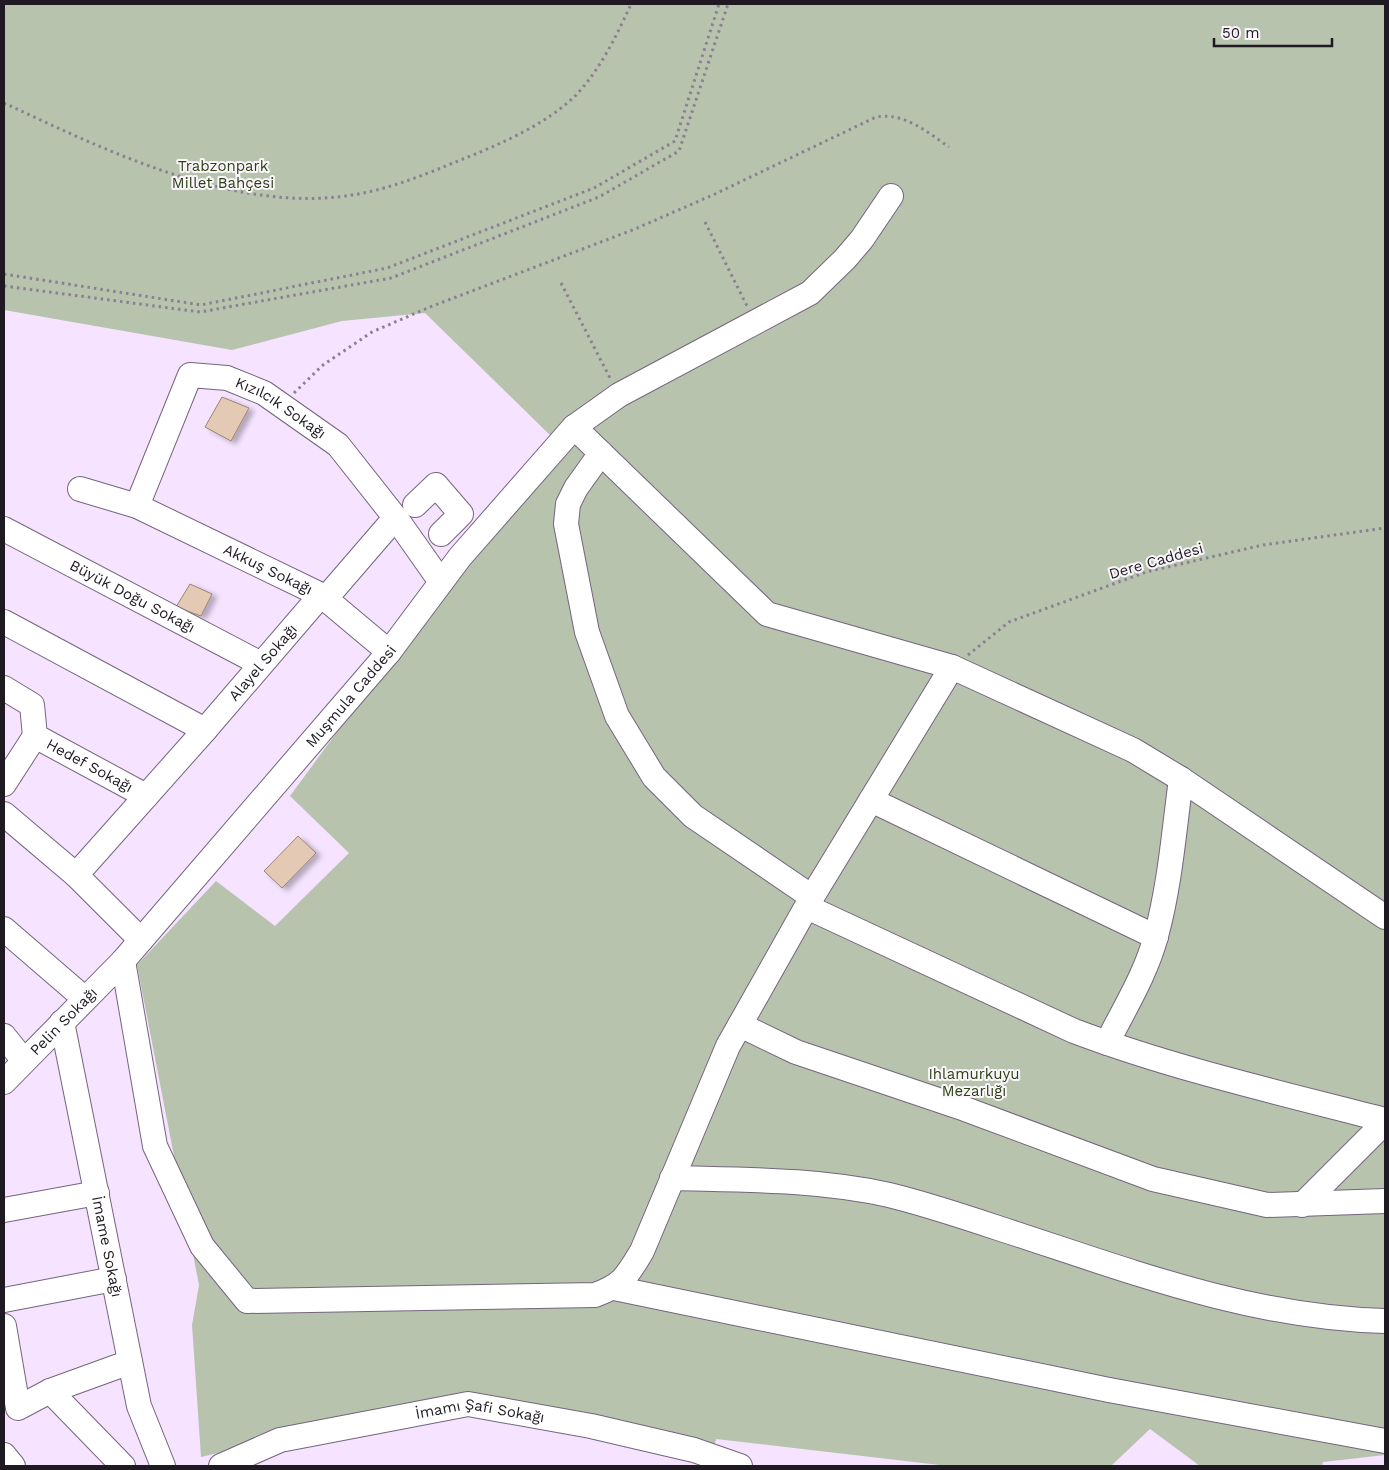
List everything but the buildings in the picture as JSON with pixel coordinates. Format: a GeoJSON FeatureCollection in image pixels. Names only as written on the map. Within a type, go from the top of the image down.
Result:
{"type":"FeatureCollection","features":[{"type":"Feature","properties":{"kind":"street","name":"Muşmula Caddesi"},"geometry":{"type":"LineString","coordinates":[[123,961],[389,652],[460,557],[574,427],[619,395],[810,293],[828,277],[862,239],[891,196]]}},
{"type":"Feature","properties":{"kind":"street","name":"Kızılcık Sokağı"},"geometry":{"type":"LineString","coordinates":[[136,506],[190,375],[227,378],[264,393],[338,445],[397,519],[441,582]]}},
{"type":"Feature","properties":{"kind":"street"},"geometry":{"type":"LineString","coordinates":[[574,427],[767,614],[952,667],[1133,750],[1181,779],[1385,917]]}},
{"type":"Feature","properties":{"kind":"street"},"geometry":{"type":"LineString","coordinates":[[601,452],[576,488],[568,504],[566,524],[587,632],[617,716],[654,777],[693,816],[809,902],[1074,1031],[1197,1072],[1385,1121]]}},
{"type":"Feature","properties":{"kind":"street","name":"Alayel Sokağı"},"geometry":{"type":"LineString","coordinates":[[76,875],[261,664],[397,519],[436,485],[461,514],[441,534],[460,557]]}},
{"type":"Feature","properties":{"kind":"street","name":"Akkuş Sokağı"},"geometry":{"type":"LineString","coordinates":[[80,489],[136,506],[324,596],[389,652]]}},
{"type":"Feature","properties":{"kind":"street","name":"Büyük Doğu Sokağı"},"geometry":{"type":"LineString","coordinates":[[4,529],[261,664]]}},
{"type":"Feature","properties":{"kind":"street"},"geometry":{"type":"LineString","coordinates":[[4,622],[205,730]]}},
{"type":"Feature","properties":{"kind":"street"},"geometry":{"type":"LineString","coordinates":[[123,961],[154,1146],[202,1246],[247,1301],[595,1295],[614,1288],[627,1276],[642,1251],[728,1046],[809,902],[952,667]]}},
{"type":"Feature","properties":{"kind":"street","name":"Hedef Sokağı"},"geometry":{"type":"LineString","coordinates":[[4,688],[32,705],[35,736],[4,784]]}},
{"type":"Feature","properties":{"kind":"street","name":"Hedef Sokağı"},"geometry":{"type":"LineString","coordinates":[[35,736],[146,796]]}},
{"type":"Feature","properties":{"kind":"street"},"geometry":{"type":"LineString","coordinates":[[1107,1043],[1148,959],[1156,938],[1165,896],[1181,779]]}},
{"type":"Feature","properties":{"kind":"street"},"geometry":{"type":"LineString","coordinates":[[871,800],[1156,938]]}},
{"type":"Feature","properties":{"kind":"street"},"geometry":{"type":"LineString","coordinates":[[4,814],[76,875],[140,940]]}},
{"type":"Feature","properties":{"kind":"street"},"geometry":{"type":"LineString","coordinates":[[4,928],[85,999]]}},
{"type":"Feature","properties":{"kind":"street","name":"Pelin Sokağı"},"geometry":{"type":"LineString","coordinates":[[4,1082],[123,961]]}},
{"type":"Feature","properties":{"kind":"street","name":"İmame Sokağı"},"geometry":{"type":"LineString","coordinates":[[62,1022],[139,1406],[163,1466]]}},
{"type":"Feature","properties":{"kind":"street"},"geometry":{"type":"LineString","coordinates":[[740,1025],[796,1052],[965,1109],[1153,1179],[1267,1205],[1385,1201]]}},
{"type":"Feature","properties":{"kind":"street"},"geometry":{"type":"LineString","coordinates":[[4,1036],[24,1061]]}},
{"type":"Feature","properties":{"kind":"street"},"geometry":{"type":"LineString","coordinates":[[1302,1205],[1385,1121]]}},
{"type":"Feature","properties":{"kind":"street"},"geometry":{"type":"LineString","coordinates":[[672,1178],[818,1183],[857,1188],[930,1206],[1214,1298],[1300,1314],[1385,1321]]}},
{"type":"Feature","properties":{"kind":"street"},"geometry":{"type":"LineString","coordinates":[[4,1210],[97,1193]]}},
{"type":"Feature","properties":{"kind":"street"},"geometry":{"type":"LineString","coordinates":[[4,1300],[114,1279]]}},
{"type":"Feature","properties":{"kind":"street"},"geometry":{"type":"LineString","coordinates":[[614,1288],[1108,1390],[1385,1441]]}},
{"type":"Feature","properties":{"kind":"street"},"geometry":{"type":"LineString","coordinates":[[4,1326],[11,1413],[50,1391],[130,1362]]}},
{"type":"Feature","properties":{"kind":"street"},"geometry":{"type":"LineString","coordinates":[[50,1391],[123,1466]]}},
{"type":"Feature","properties":{"kind":"street","name":"İmamı Şafi Sokağı"},"geometry":{"type":"LineString","coordinates":[[221,1466],[280,1440],[468,1404],[600,1428],[694,1450],[740,1466]]}},
{"type":"Feature","properties":{"kind":"street"},"geometry":{"type":"LineString","coordinates":[[4,1455],[13,1466]]}},
{"type":"Feature","properties":{"kind":"path"},"geometry":{"type":"LineString","coordinates":[[4,103],[119,153],[228,190],[281,198],[351,196],[397,186],[484,151],[555,113],[574,96],[593,73],[631,4]]}},
{"type":"Feature","properties":{"kind":"path"},"geometry":{"type":"LineString","coordinates":[[4,274],[201,305],[387,268],[594,188],[675,141],[720,4]]}},
{"type":"Feature","properties":{"kind":"path"},"geometry":{"type":"LineString","coordinates":[[4,286],[200,312],[391,278],[599,197],[679,151],[728,4]]}},
{"type":"Feature","properties":{"kind":"path"},"geometry":{"type":"LineString","coordinates":[[281,406],[323,365],[372,332],[430,307],[635,229],[715,194],[876,117],[900,117],[920,127],[949,147]]}},
{"type":"Feature","properties":{"kind":"path"},"geometry":{"type":"LineString","coordinates":[[705,222],[756,322]]}},
{"type":"Feature","properties":{"kind":"path"},"geometry":{"type":"LineString","coordinates":[[562,283],[619,395]]}},
{"type":"Feature","properties":{"kind":"path","name":"Dere Caddesi"},"geometry":{"type":"LineString","coordinates":[[952,667],[1009,622],[1146,572],[1263,544],[1385,528]]}},
{"type":"Feature","properties":{"kind":"green space"},"geometry":{"type":"Polygon","coordinates":[[[4,4],[1385,4],[1385,1455],[1323,1462],[1322,1466],[1200,1466],[1150,1429],[1111,1466],[948,1466],[716,1439],[713,1453],[550,1406],[358,1420],[201,1457],[192,1325],[199,1285],[137,965],[216,881],[275,926],[349,853],[290,796],[553,438],[425,313],[342,321],[232,350],[4,310],[4,4]]]}},
{"type":"Feature","properties":{"kind":"park label","name":"Trabzonpark Millet Bahçesi"},"geometry":{"type":"Point","coordinates":[223,174]}},
{"type":"Feature","properties":{"kind":"park label","name":"Ihlamurkuyu Mezarlığı"},"geometry":{"type":"Point","coordinates":[974,1082]}}]}
